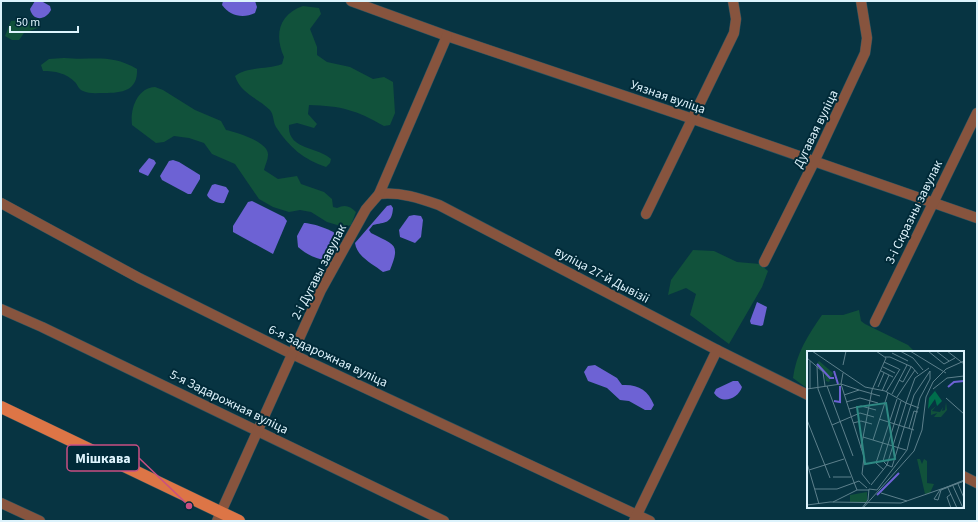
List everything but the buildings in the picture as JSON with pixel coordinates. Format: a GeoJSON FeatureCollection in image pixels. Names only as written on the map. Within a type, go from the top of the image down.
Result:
{"type":"FeatureCollection","features":[{"type":"Feature","properties":{"kind":"main road"},"geometry":{"type":"LineString","coordinates":[[1,407],[219,517],[239,521]]}},
{"type":"Feature","properties":{"kind":"street","name":"Уязная вуліца"},"geometry":{"type":"LineString","coordinates":[[351,1],[448,36],[693,119],[977,218]]}},
{"type":"Feature","properties":{"kind":"street"},"geometry":{"type":"LineString","coordinates":[[646,214],[734,33],[736,19],[733,1]]}},
{"type":"Feature","properties":{"kind":"street","name":"Дугавая вуліца"},"geometry":{"type":"LineString","coordinates":[[764,262],[814,162],[865,53],[867,38],[861,1]]}},
{"type":"Feature","properties":{"kind":"street","name":"2-і Дугавы завулак"},"geometry":{"type":"LineString","coordinates":[[219,517],[325,284],[366,209],[379,194],[448,36]]}},
{"type":"Feature","properties":{"kind":"street","name":"3-і Скразны завулак"},"geometry":{"type":"LineString","coordinates":[[875,322],[977,113]]}},
{"type":"Feature","properties":{"kind":"street","name":"вуліца 27-й Дывізіі"},"geometry":{"type":"LineString","coordinates":[[379,194],[393,193],[411,196],[439,205],[717,350],[807,395]]}},
{"type":"Feature","properties":{"kind":"street","name":"6-я Задарожная вуліца"},"geometry":{"type":"LineString","coordinates":[[1,203],[139,278],[292,354],[636,518],[650,521]]}},
{"type":"Feature","properties":{"kind":"street","name":"5-я Задарожная вуліца"},"geometry":{"type":"LineString","coordinates":[[1,309],[258,430],[444,521]]}},
{"type":"Feature","properties":{"kind":"street"},"geometry":{"type":"LineString","coordinates":[[636,518],[717,350]]}},
{"type":"Feature","properties":{"kind":"street"},"geometry":{"type":"LineString","coordinates":[[964,476],[977,483]]}},
{"type":"Feature","properties":{"kind":"street"},"geometry":{"type":"LineString","coordinates":[[1,503],[40,521]]}},
{"type":"Feature","properties":{"kind":"green space"},"geometry":{"type":"Polygon","coordinates":[[[303,6],[319,8],[321,14],[310,29],[317,47],[317,55],[327,62],[350,67],[373,79],[384,77],[393,82],[395,113],[390,125],[384,126],[365,116],[340,108],[309,105],[308,114],[317,124],[314,128],[297,123],[289,125],[290,133],[298,144],[326,155],[331,159],[330,163],[326,167],[304,157],[286,141],[276,127],[270,110],[246,92],[241,87],[235,76],[252,69],[282,64],[284,57],[279,41],[281,26],[288,14],[303,6]]]}},
{"type":"Feature","properties":{"kind":"green space"},"geometry":{"type":"Polygon","coordinates":[[[21,20],[38,23],[40,27],[24,33],[19,40],[12,40],[5,36],[11,21],[21,20]]]}},
{"type":"Feature","properties":{"kind":"green space"},"geometry":{"type":"Polygon","coordinates":[[[49,59],[110,59],[127,64],[137,69],[137,76],[132,86],[123,91],[111,93],[88,93],[81,90],[72,79],[64,75],[56,72],[43,71],[41,65],[49,59]]]}},
{"type":"Feature","properties":{"kind":"green space"},"geometry":{"type":"Polygon","coordinates":[[[155,87],[163,90],[195,110],[221,121],[226,130],[244,135],[258,142],[267,150],[268,159],[264,170],[278,179],[297,176],[301,184],[324,192],[332,199],[333,207],[337,208],[347,206],[352,208],[356,212],[351,225],[344,227],[327,222],[311,212],[300,210],[289,212],[273,207],[259,199],[235,164],[212,154],[204,143],[189,138],[174,136],[164,142],[156,143],[132,125],[132,112],[139,95],[149,88],[155,87]]]}},
{"type":"Feature","properties":{"kind":"green space"},"geometry":{"type":"Polygon","coordinates":[[[693,250],[714,251],[737,262],[760,264],[768,271],[762,287],[729,344],[690,315],[696,294],[686,288],[668,295],[671,280],[693,250]]]}},
{"type":"Feature","properties":{"kind":"green space"},"geometry":{"type":"Polygon","coordinates":[[[859,310],[861,321],[865,324],[908,345],[914,351],[807,351],[807,388],[793,378],[803,345],[822,315],[843,315],[859,310]]]}},
{"type":"Feature","properties":{"kind":"shaded area"},"geometry":{"type":"Polygon","coordinates":[[[35,1],[43,2],[50,6],[51,10],[43,18],[37,18],[34,16],[30,9],[35,1]]]}},
{"type":"Feature","properties":{"kind":"shaded area"},"geometry":{"type":"Polygon","coordinates":[[[223,1],[255,1],[257,7],[255,13],[241,16],[233,14],[225,9],[222,5],[223,1]]]}},
{"type":"Feature","properties":{"kind":"shaded area"},"geometry":{"type":"Polygon","coordinates":[[[149,158],[154,160],[156,163],[148,176],[139,172],[139,170],[149,158]]]}},
{"type":"Feature","properties":{"kind":"shaded area"},"geometry":{"type":"Polygon","coordinates":[[[173,160],[200,175],[200,179],[191,194],[188,194],[162,180],[160,176],[169,161],[173,160]]]}},
{"type":"Feature","properties":{"kind":"shaded area"},"geometry":{"type":"Polygon","coordinates":[[[215,184],[226,187],[229,191],[224,203],[214,201],[207,195],[212,185],[215,184]]]}},
{"type":"Feature","properties":{"kind":"shaded area"},"geometry":{"type":"Polygon","coordinates":[[[252,201],[284,217],[287,221],[273,254],[233,232],[233,226],[248,202],[252,201]]]}},
{"type":"Feature","properties":{"kind":"shaded area"},"geometry":{"type":"Polygon","coordinates":[[[391,205],[393,208],[389,220],[384,223],[373,225],[369,230],[371,233],[390,243],[395,250],[395,255],[390,270],[383,272],[362,256],[356,248],[355,243],[387,206],[391,205]]]}},
{"type":"Feature","properties":{"kind":"shaded area"},"geometry":{"type":"Polygon","coordinates":[[[409,216],[421,216],[423,220],[421,237],[415,243],[400,237],[399,230],[409,216]]]}},
{"type":"Feature","properties":{"kind":"shaded area"},"geometry":{"type":"Polygon","coordinates":[[[304,223],[328,229],[338,237],[337,248],[327,261],[311,256],[298,247],[297,236],[304,223]]]}},
{"type":"Feature","properties":{"kind":"shaded area"},"geometry":{"type":"Polygon","coordinates":[[[757,302],[767,307],[763,325],[761,326],[751,324],[750,321],[757,302]]]}},
{"type":"Feature","properties":{"kind":"shaded area"},"geometry":{"type":"Polygon","coordinates":[[[595,365],[617,378],[622,385],[642,389],[652,400],[654,405],[651,410],[645,410],[629,401],[620,400],[607,388],[588,381],[584,372],[588,366],[595,365]]]}},
{"type":"Feature","properties":{"kind":"shaded area"},"geometry":{"type":"Polygon","coordinates":[[[733,381],[738,381],[742,387],[737,395],[725,400],[717,397],[714,393],[716,389],[733,381]]]}},
{"type":"Feature","properties":{"kind":"place","name":"Мішкава"},"geometry":{"type":"Point","coordinates":[189,506]}}]}
